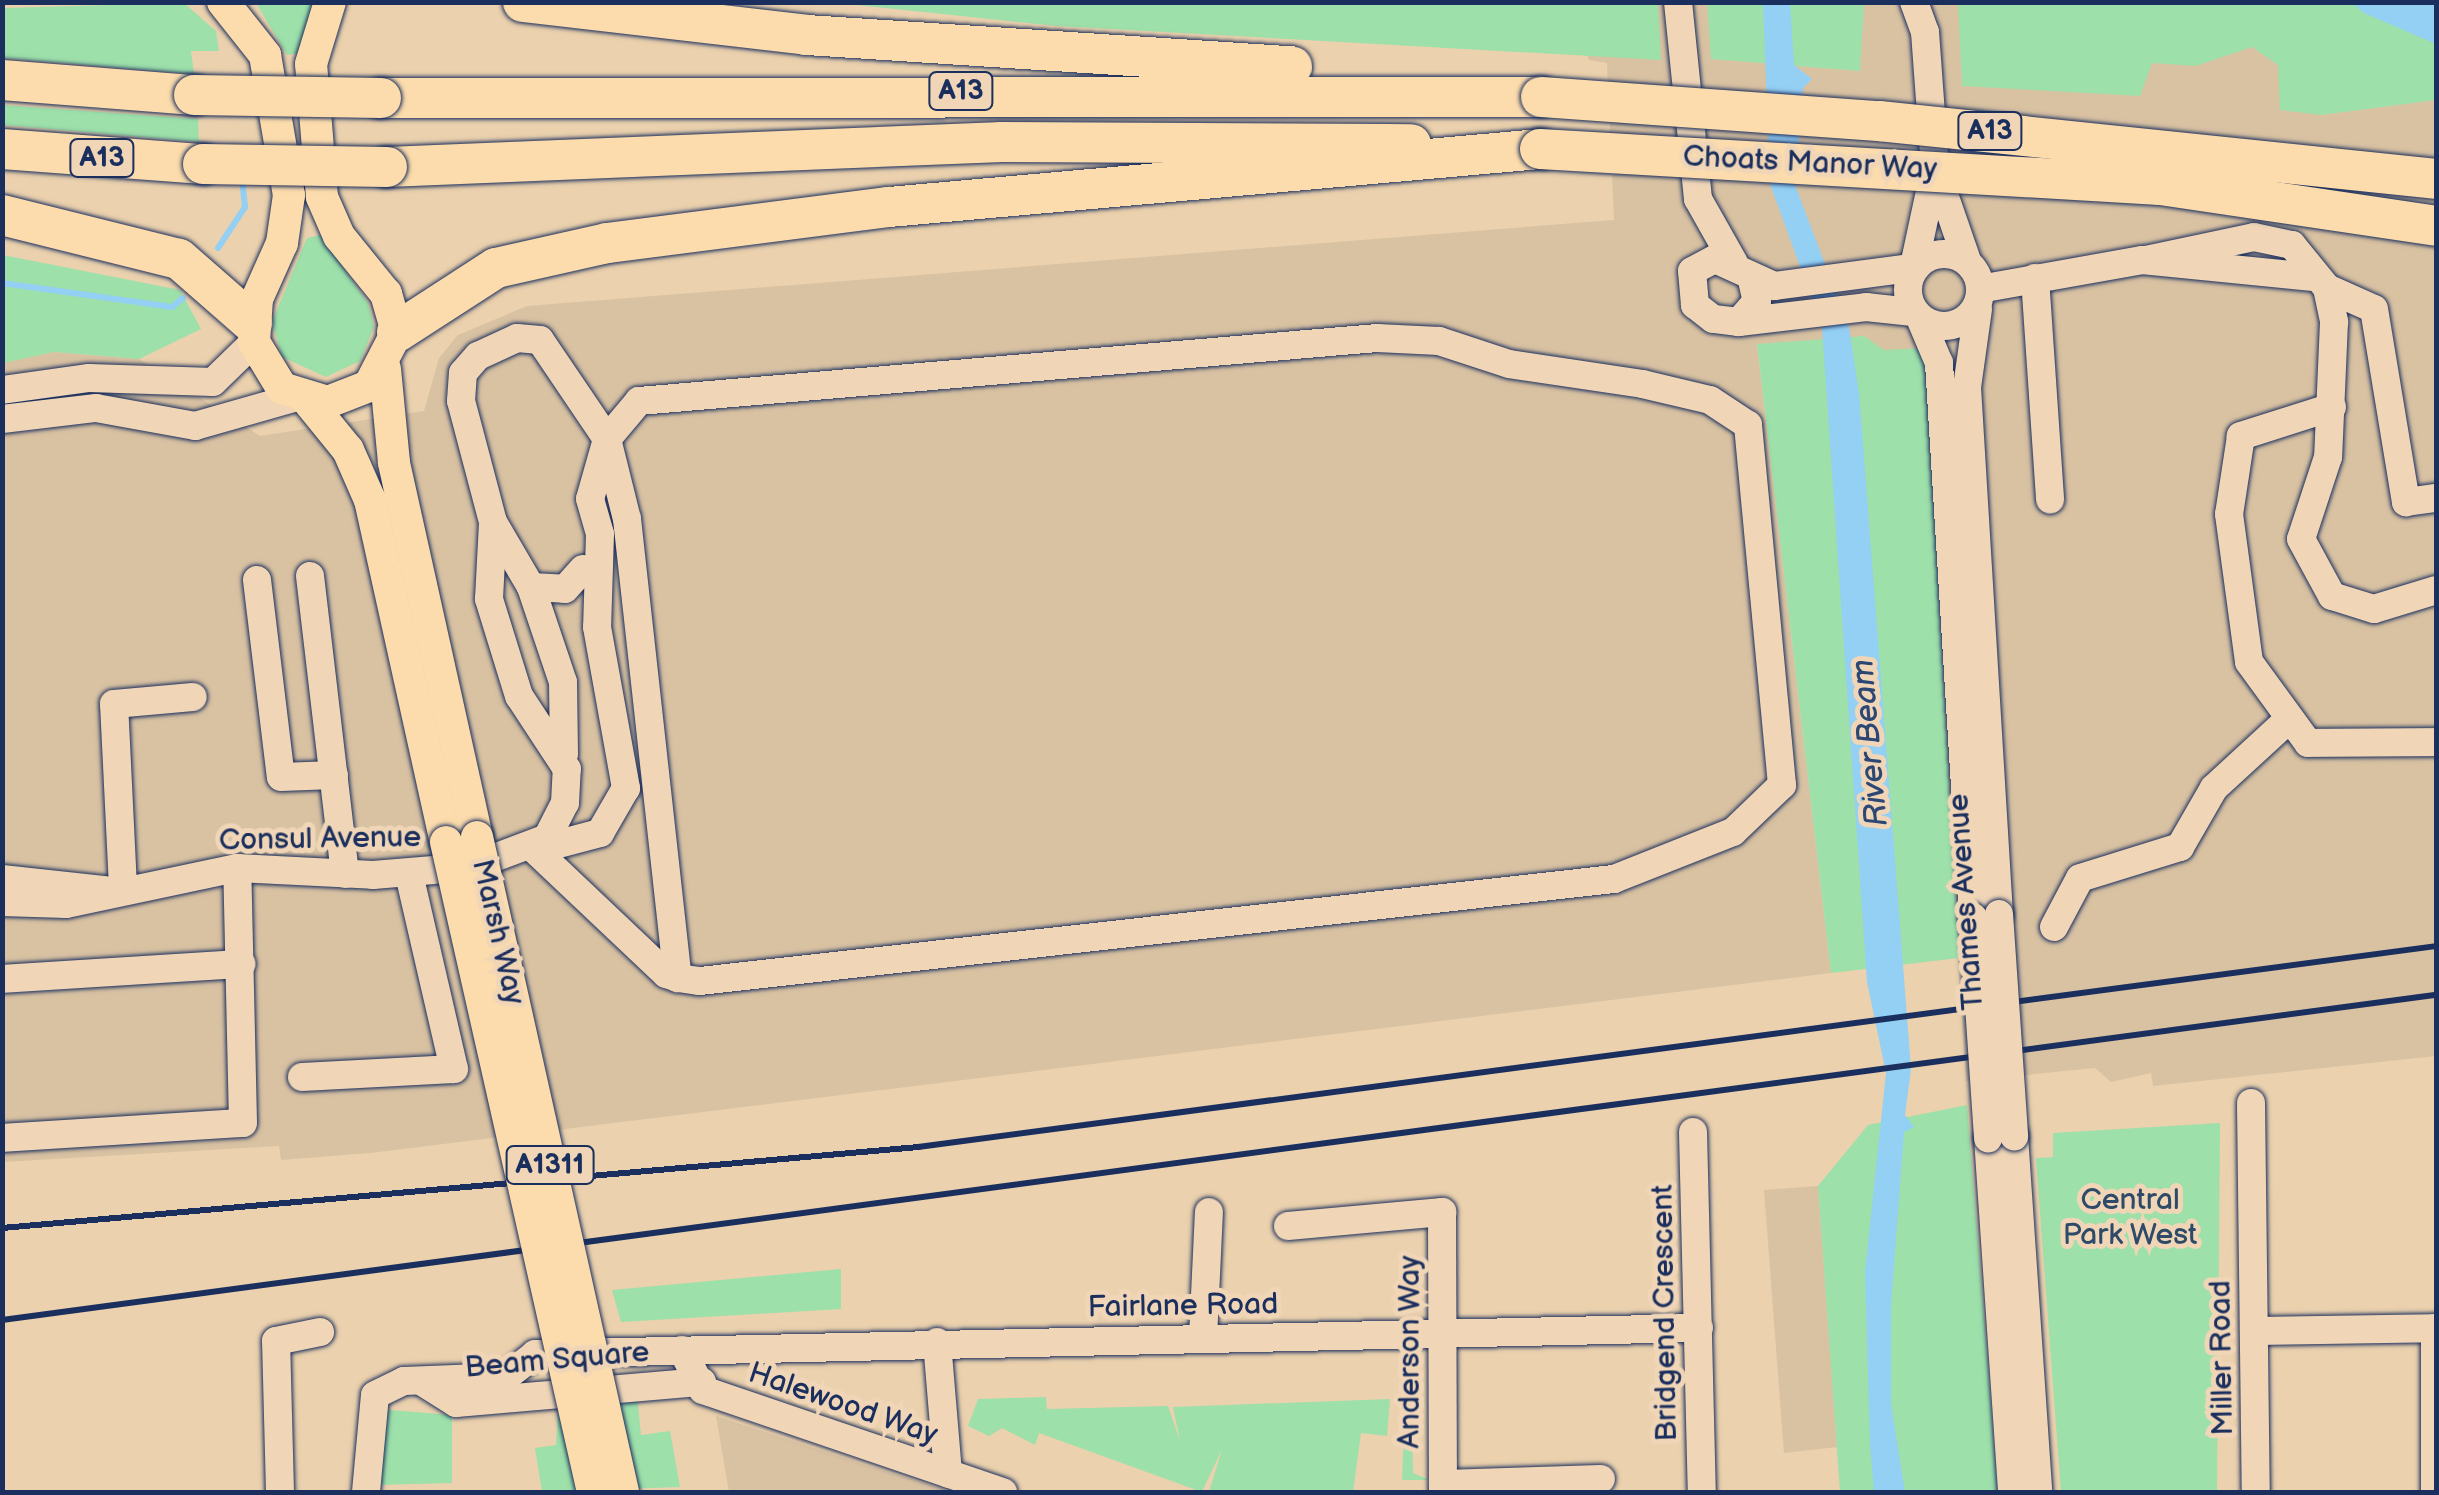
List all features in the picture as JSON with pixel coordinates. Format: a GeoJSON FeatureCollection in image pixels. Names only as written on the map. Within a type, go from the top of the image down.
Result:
{"type":"FeatureCollection","features":[{"type":"Feature","properties":{"kind":"highway","name":"A13"},"geometry":{"type":"LineString","coordinates":[[524,2],[825,37],[1372,70],[1541,97]]}},
{"type":"Feature","properties":{"kind":"highway","name":"A13"},"geometry":{"type":"LineString","coordinates":[[2,80],[194,96],[1541,97]]}},
{"type":"Feature","properties":{"kind":"highway","name":"Choats Manor Way"},"geometry":{"type":"LineString","coordinates":[[1541,97],[1995,131],[2436,179]]}},
{"type":"Feature","properties":{"kind":"highway","name":"A13"},"geometry":{"type":"LineString","coordinates":[[2,149],[202,164],[387,167],[1002,142],[1540,149]]}},
{"type":"Feature","properties":{"kind":"highway","name":"A13"},"geometry":{"type":"LineString","coordinates":[[391,351],[496,268],[607,243],[889,207],[1540,149]]}},
{"type":"Feature","properties":{"kind":"highway","name":"Choats Manor Way"},"geometry":{"type":"LineString","coordinates":[[1540,149],[2160,185],[2436,226]]}},
{"type":"Feature","properties":{"kind":"highway"},"geometry":{"type":"LineString","coordinates":[[2,215],[179,258],[216,282],[253,332]]}},
{"type":"Feature","properties":{"kind":"main road"},"geometry":{"type":"LineString","coordinates":[[222,2],[265,55],[289,195],[282,243],[253,332]]}},
{"type":"Feature","properties":{"kind":"main road","name":"Marsh Way"},"geometry":{"type":"LineString","coordinates":[[330,2],[312,64],[322,197],[338,236],[386,294],[394,463],[462,839],[593,1492]]}},
{"type":"Feature","properties":{"kind":"main road","name":"Marsh Way"},"geometry":{"type":"LineString","coordinates":[[253,332],[270,376],[303,399],[348,450],[370,500],[462,839],[624,1492]]}},
{"type":"Feature","properties":{"kind":"main road"},"geometry":{"type":"LineString","coordinates":[[303,399],[354,396],[391,351]]}},
{"type":"Feature","properties":{"kind":"street"},"geometry":{"type":"LineString","coordinates":[[1678,2],[1698,199],[1692,271],[1699,310],[1739,322],[1797,298],[1866,293],[1912,267],[1967,261]]}},
{"type":"Feature","properties":{"kind":"street"},"geometry":{"type":"LineString","coordinates":[[1914,2],[1925,32],[1935,168],[1982,298]]}},
{"type":"Feature","properties":{"kind":"street"},"geometry":{"type":"LineString","coordinates":[[1925,32],[1933,2]]}},
{"type":"Feature","properties":{"kind":"street"},"geometry":{"type":"LineString","coordinates":[[1916,315],[1912,267],[1935,168]]}},
{"type":"Feature","properties":{"kind":"street"},"geometry":{"type":"LineString","coordinates":[[1698,199],[1757,300],[1739,322]]}},
{"type":"Feature","properties":{"kind":"street"},"geometry":{"type":"LineString","coordinates":[[1866,293],[1916,315],[1957,320],[1982,298],[2035,278],[2146,260],[2254,236],[2292,245],[2320,282],[2374,309],[2406,502],[2436,498]]}},
{"type":"Feature","properties":{"kind":"street"},"geometry":{"type":"LineString","coordinates":[[1692,271],[1715,259],[1797,298]]}},
{"type":"Feature","properties":{"kind":"street"},"geometry":{"type":"LineString","coordinates":[[2035,278],[2050,499]]}},
{"type":"Feature","properties":{"kind":"street"},"geometry":{"type":"LineString","coordinates":[[2320,282],[2332,407],[2328,458],[2301,539],[2315,572],[2332,596],[2374,609],[2436,590]]}},
{"type":"Feature","properties":{"kind":"street","name":"Thames Avenue"},"geometry":{"type":"LineString","coordinates":[[1982,298],[1952,364],[1946,524],[1986,916],[2001,1137],[2038,1492]]}},
{"type":"Feature","properties":{"kind":"street","name":"Thames Avenue"},"geometry":{"type":"LineString","coordinates":[[1916,315],[1952,364],[1975,524],[1986,916]]}},
{"type":"Feature","properties":{"kind":"street"},"geometry":{"type":"LineString","coordinates":[[2,390],[62,379],[213,382],[253,332]]}},
{"type":"Feature","properties":{"kind":"street"},"geometry":{"type":"LineString","coordinates":[[494,522],[530,587],[563,682],[566,803],[544,855],[582,877],[637,944],[672,976],[1026,950],[1614,879],[1733,832],[1770,806],[1786,762],[1752,445],[1738,412],[1710,400],[1571,368],[1510,364],[1439,341],[1377,338],[661,395],[629,408],[608,439],[590,499],[583,568],[597,627]]}},
{"type":"Feature","properties":{"kind":"street"},"geometry":{"type":"LineString","coordinates":[[564,754],[503,596],[494,522],[460,385],[488,346],[540,340],[608,439],[626,519],[672,976]]}},
{"type":"Feature","properties":{"kind":"street"},"geometry":{"type":"LineString","coordinates":[[1946,524],[1957,484],[1952,364]]}},
{"type":"Feature","properties":{"kind":"street"},"geometry":{"type":"LineString","coordinates":[[2,420],[96,408],[205,426],[303,399]]}},
{"type":"Feature","properties":{"kind":"street"},"geometry":{"type":"LineString","coordinates":[[2332,407],[2250,426],[2228,514],[2249,662],[2308,743],[2436,742]]}},
{"type":"Feature","properties":{"kind":"street"},"geometry":{"type":"LineString","coordinates":[[1957,484],[1975,524]]}},
{"type":"Feature","properties":{"kind":"street"},"geometry":{"type":"LineString","coordinates":[[590,499],[600,534],[597,627]]}},
{"type":"Feature","properties":{"kind":"street"},"geometry":{"type":"LineString","coordinates":[[530,587],[565,589],[583,568]]}},
{"type":"Feature","properties":{"kind":"street"},"geometry":{"type":"LineString","coordinates":[[310,576],[345,874]]}},
{"type":"Feature","properties":{"kind":"street"},"geometry":{"type":"LineString","coordinates":[[257,580],[281,776],[334,776]]}},
{"type":"Feature","properties":{"kind":"street","name":"Consul Avenue"},"geometry":{"type":"LineString","coordinates":[[2,902],[66,904],[114,888],[236,868],[409,874],[544,855],[609,823],[626,788],[597,627]]}},
{"type":"Feature","properties":{"kind":"street"},"geometry":{"type":"LineString","coordinates":[[114,888],[114,704],[193,697]]}},
{"type":"Feature","properties":{"kind":"street"},"geometry":{"type":"LineString","coordinates":[[2054,927],[2080,878],[2180,847],[2214,788],[2288,720]]}},
{"type":"Feature","properties":{"kind":"street"},"geometry":{"type":"LineString","coordinates":[[2,1138],[243,1122],[242,964],[236,868]]}},
{"type":"Feature","properties":{"kind":"street"},"geometry":{"type":"LineString","coordinates":[[302,1077],[454,1069],[409,874]]}},
{"type":"Feature","properties":{"kind":"street","name":"Consul Avenue"},"geometry":{"type":"LineString","coordinates":[[2,878],[114,888]]}},
{"type":"Feature","properties":{"kind":"street"},"geometry":{"type":"LineString","coordinates":[[2,978],[242,964]]}},
{"type":"Feature","properties":{"kind":"street","name":"Miller Road"},"geometry":{"type":"LineString","coordinates":[[2252,1103],[2256,1492]]}},
{"type":"Feature","properties":{"kind":"street","name":"Bridgend Crescent"},"geometry":{"type":"LineString","coordinates":[[1694,1132],[1702,1492]]}},
{"type":"Feature","properties":{"kind":"street","name":"Thames Avenue"},"geometry":{"type":"LineString","coordinates":[[2001,1137],[2012,1492]]}},
{"type":"Feature","properties":{"kind":"street"},"geometry":{"type":"LineString","coordinates":[[1203,1338],[1209,1212]]}},
{"type":"Feature","properties":{"kind":"street","name":"Anderson Way"},"geometry":{"type":"LineString","coordinates":[[1288,1226],[1442,1212],[1443,1488]]}},
{"type":"Feature","properties":{"kind":"street","name":"Fairlane Road"},"geometry":{"type":"LineString","coordinates":[[675,1349],[1699,1328]]}},
{"type":"Feature","properties":{"kind":"street"},"geometry":{"type":"LineString","coordinates":[[2254,1330],[2436,1328],[2435,1492]]}},
{"type":"Feature","properties":{"kind":"street"},"geometry":{"type":"LineString","coordinates":[[280,1492],[276,1341],[320,1332]]}},
{"type":"Feature","properties":{"kind":"street"},"geometry":{"type":"LineString","coordinates":[[937,1342],[948,1474]]}},
{"type":"Feature","properties":{"kind":"street"},"geometry":{"type":"LineString","coordinates":[[366,1492],[375,1395],[424,1383],[506,1377],[535,1354],[675,1349]]}},
{"type":"Feature","properties":{"kind":"street","name":"Halewood Way"},"geometry":{"type":"LineString","coordinates":[[675,1349],[702,1382],[1003,1492]]}},
{"type":"Feature","properties":{"kind":"street","name":"Beam Square"},"geometry":{"type":"LineString","coordinates":[[424,1383],[456,1404],[702,1382]]}},
{"type":"Feature","properties":{"kind":"street"},"geometry":{"type":"LineString","coordinates":[[1443,1488],[1601,1480]]}},
{"type":"Feature","properties":{"kind":"shaded area"},"geometry":{"type":"Polygon","coordinates":[[[1569,3],[1707,3],[1712,59],[1859,71],[1864,3],[2254,3],[2278,65],[2321,115],[2436,100],[2436,1056],[2153,1086],[2151,1073],[2111,1082],[2095,1068],[1966,1081],[1932,564],[1931,391],[1864,336],[1757,345],[1831,973],[370,1153],[281,1160],[279,1146],[3,1162],[3,363],[54,352],[139,359],[260,436],[424,411],[439,358],[458,335],[527,306],[1614,220],[1607,63],[1589,60],[1569,3]]]}},
{"type":"Feature","properties":{"kind":"shaded area"},"geometry":{"type":"Polygon","coordinates":[[[1818,1186],[1837,1447],[1784,1453],[1764,1190],[1818,1186]]]}},
{"type":"Feature","properties":{"kind":"shaded area"},"geometry":{"type":"Polygon","coordinates":[[[716,1416],[884,1471],[953,1492],[729,1492],[716,1416]]]}},
{"type":"Feature","properties":{"kind":"green space"},"geometry":{"type":"Polygon","coordinates":[[[184,3],[216,31],[219,51],[191,51],[194,74],[3,58],[3,8],[184,3]]]}},
{"type":"Feature","properties":{"kind":"green space"},"geometry":{"type":"Polygon","coordinates":[[[256,3],[314,3],[298,53],[287,55],[256,3]]]}},
{"type":"Feature","properties":{"kind":"green space"},"geometry":{"type":"Polygon","coordinates":[[[838,3],[1658,3],[1661,60],[1057,26],[838,3]]]}},
{"type":"Feature","properties":{"kind":"green space"},"geometry":{"type":"Polygon","coordinates":[[[1707,3],[1864,3],[1860,71],[1711,59],[1707,3]]]}},
{"type":"Feature","properties":{"kind":"green space"},"geometry":{"type":"Polygon","coordinates":[[[1958,3],[2352,3],[2436,44],[2436,100],[2321,115],[2280,110],[2278,65],[2252,47],[2196,66],[2152,63],[2140,96],[1962,86],[1958,3]]]}},
{"type":"Feature","properties":{"kind":"green space"},"geometry":{"type":"Polygon","coordinates":[[[3,105],[198,119],[199,142],[3,125],[3,105]]]}},
{"type":"Feature","properties":{"kind":"green space"},"geometry":{"type":"Polygon","coordinates":[[[320,235],[368,303],[374,327],[360,361],[326,377],[282,357],[272,322],[307,238],[320,235]]]}},
{"type":"Feature","properties":{"kind":"green space"},"geometry":{"type":"Polygon","coordinates":[[[3,255],[180,290],[201,329],[139,359],[54,352],[3,363],[3,255]]]}},
{"type":"Feature","properties":{"kind":"green space"},"geometry":{"type":"Polygon","coordinates":[[[1864,336],[1884,350],[1925,348],[1959,958],[1831,973],[1757,344],[1864,336]]]}},
{"type":"Feature","properties":{"kind":"green space"},"geometry":{"type":"Polygon","coordinates":[[[1967,1105],[1998,1492],[1840,1492],[1818,1186],[1868,1125],[1967,1105]]]}},
{"type":"Feature","properties":{"kind":"green space","name":"Central Park West"},"geometry":{"type":"Polygon","coordinates":[[[2220,1123],[2217,1492],[2061,1492],[2036,1158],[2053,1157],[2053,1133],[2220,1123]]]}},
{"type":"Feature","properties":{"kind":"green space"},"geometry":{"type":"Polygon","coordinates":[[[841,1269],[841,1309],[621,1322],[612,1290],[841,1269]]]}},
{"type":"Feature","properties":{"kind":"green space"},"geometry":{"type":"Polygon","coordinates":[[[637,1395],[641,1435],[670,1431],[680,1487],[542,1492],[535,1448],[556,1445],[558,1408],[637,1395]]]}},
{"type":"Feature","properties":{"kind":"green space"},"geometry":{"type":"Polygon","coordinates":[[[1046,1397],[1047,1409],[1168,1406],[1180,1441],[1173,1407],[1390,1399],[1387,1436],[1361,1433],[1353,1492],[1209,1492],[1222,1449],[1202,1492],[1039,1433],[1035,1445],[1002,1428],[989,1436],[968,1426],[978,1399],[1046,1397]]]}},
{"type":"Feature","properties":{"kind":"green space"},"geometry":{"type":"Polygon","coordinates":[[[378,1409],[452,1415],[452,1483],[375,1485],[378,1409]]]}},
{"type":"Feature","properties":{"kind":"green space"},"geometry":{"type":"Polygon","coordinates":[[[1412,1430],[1413,1473],[1430,1480],[1402,1480],[1404,1431],[1412,1430]]]}},
{"type":"Feature","properties":{"kind":"water","name":"River Beam"},"geometry":{"type":"Polygon","coordinates":[[[1763,3],[1790,3],[1794,65],[1812,79],[1803,88],[1795,185],[1849,327],[1859,393],[1911,1069],[1905,1115],[1914,1127],[1904,1132],[1891,1304],[1891,1404],[1905,1492],[1874,1492],[1865,1272],[1886,1073],[1867,982],[1822,327],[1770,184],[1763,3]]]}},
{"type":"Feature","properties":{"kind":"water"},"geometry":{"type":"Polygon","coordinates":[[[2352,3],[2436,3],[2436,44],[2364,13],[2352,3]]]}},
{"type":"Feature","properties":{"kind":"waterway"},"geometry":{"type":"LineString","coordinates":[[218,248],[245,207],[242,178]]}},
{"type":"Feature","properties":{"kind":"waterway"},"geometry":{"type":"LineString","coordinates":[[2,283],[172,307],[183,298]]}},
{"type":"Feature","properties":{"kind":"railway"},"geometry":{"type":"LineString","coordinates":[[2,1228],[918,1147],[2436,946]]}},
{"type":"Feature","properties":{"kind":"railway"},"geometry":{"type":"LineString","coordinates":[[2,1320],[2436,995]]}}]}
